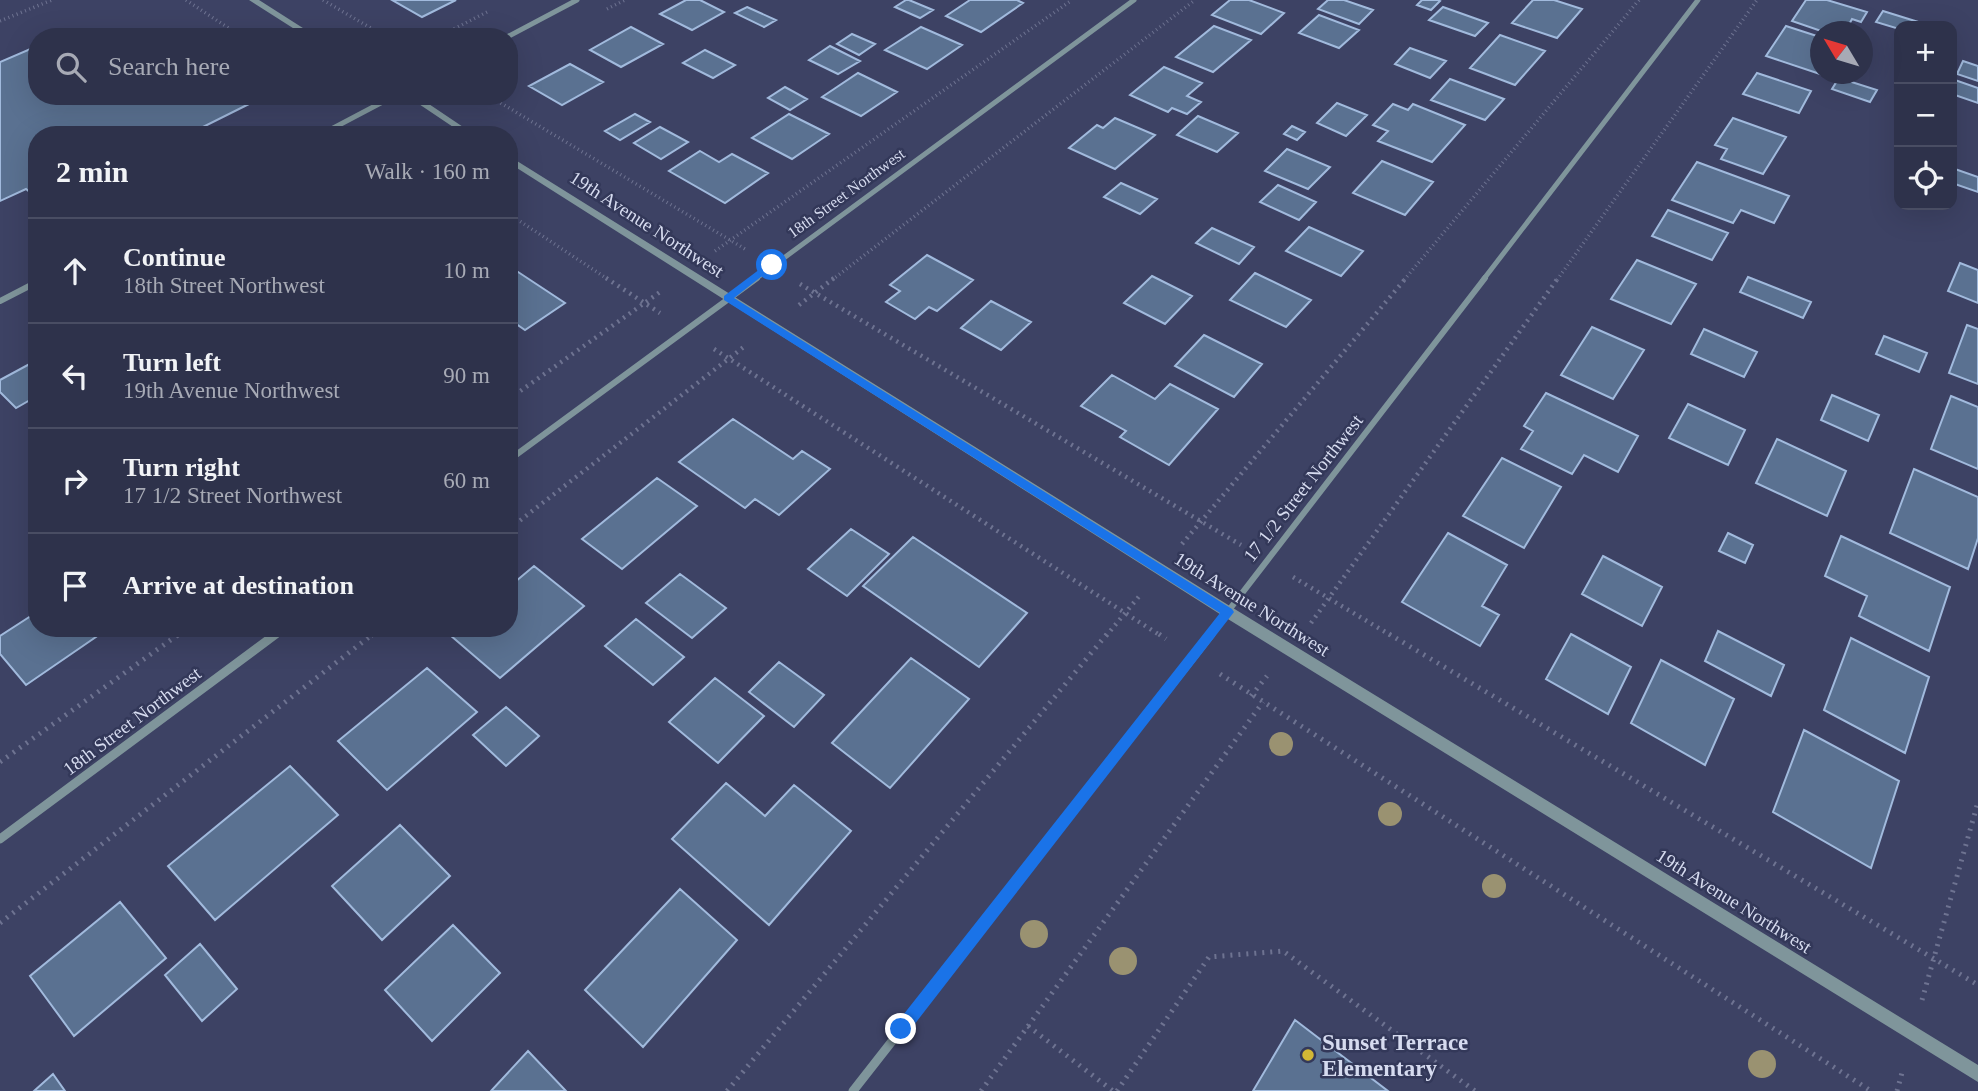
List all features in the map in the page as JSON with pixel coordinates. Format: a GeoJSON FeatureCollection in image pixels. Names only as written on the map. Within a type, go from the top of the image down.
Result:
{"type":"FeatureCollection","features":[{"type":"Feature","properties":{"kind":"street"},"geometry":{"type":"LineString","coordinates":[[253,0],[298,28]]}},
{"type":"Feature","properties":{"kind":"street"},"geometry":{"type":"LineString","coordinates":[[518,31],[577,0]]}},
{"type":"Feature","properties":{"kind":"street","name":"18th Street Northwest"},"geometry":{"type":"LineString","coordinates":[[518,453],[1134,0]]}},
{"type":"Feature","properties":{"kind":"street","name":"17 1/2 Street Northwest"},"geometry":{"type":"LineString","coordinates":[[853,1091],[1228,612],[1698,0]]}},
{"type":"Feature","properties":{"kind":"street"},"geometry":{"type":"LineString","coordinates":[[337,126],[377,105]]}},
{"type":"Feature","properties":{"kind":"street"},"geometry":{"type":"LineString","coordinates":[[425,105],[457,126]]}},
{"type":"Feature","properties":{"kind":"street","name":"19th Avenue Northwest"},"geometry":{"type":"LineString","coordinates":[[518,165],[1228,612],[1978,1074]]}},
{"type":"Feature","properties":{"kind":"street"},"geometry":{"type":"LineString","coordinates":[[0,301],[28,287]]}},
{"type":"Feature","properties":{"kind":"street","name":"18th Street Northwest"},"geometry":{"type":"LineString","coordinates":[[0,839],[272,637]]}},
{"type":"Feature","properties":{"kind":"path"},"geometry":{"type":"LineString","coordinates":[[0,21],[52,0]]}},
{"type":"Feature","properties":{"kind":"path"},"geometry":{"type":"LineString","coordinates":[[186,0],[228,28]]}},
{"type":"Feature","properties":{"kind":"path"},"geometry":{"type":"LineString","coordinates":[[323,0],[371,28]]}},
{"type":"Feature","properties":{"kind":"path"},"geometry":{"type":"LineString","coordinates":[[504,105],[730,239],[1072,0]]}},
{"type":"Feature","properties":{"kind":"path"},"geometry":{"type":"LineString","coordinates":[[1195,0],[815,293],[1200,521],[1639,0]]}},
{"type":"Feature","properties":{"kind":"path"},"geometry":{"type":"LineString","coordinates":[[1757,0],[1331,599],[1978,985]]}},
{"type":"Feature","properties":{"kind":"path"},"geometry":{"type":"LineString","coordinates":[[455,28],[486,12]]}},
{"type":"Feature","properties":{"kind":"path"},"geometry":{"type":"LineString","coordinates":[[518,220],[644,303],[518,394]]}},
{"type":"Feature","properties":{"kind":"path"},"geometry":{"type":"LineString","coordinates":[[518,522],[729,358],[1125,613],[727,1091]]}},
{"type":"Feature","properties":{"kind":"path"},"geometry":{"type":"LineString","coordinates":[[0,762],[175,637]]}},
{"type":"Feature","properties":{"kind":"path"},"geometry":{"type":"LineString","coordinates":[[0,923],[369,637]]}},
{"type":"Feature","properties":{"kind":"path"},"geometry":{"type":"LineString","coordinates":[[981,1091],[1263,702],[1871,1091]]}},
{"type":"Feature","properties":{"kind":"path"},"geometry":{"type":"LineString","coordinates":[[1934,958],[1978,802]]}},
{"type":"Feature","properties":{"kind":"path"},"geometry":{"type":"LineString","coordinates":[[1028,1026],[1115,1091],[1209,957],[1283,951],[1475,1091]]}},
{"type":"Feature","properties":{"kind":"building"},"geometry":{"type":"Polygon","coordinates":[[[392,0],[456,0],[422,17],[392,0]]]}},
{"type":"Feature","properties":{"kind":"building"},"geometry":{"type":"Polygon","coordinates":[[[686,0],[700,0],[724,12],[692,30],[660,14],[686,0]]]}},
{"type":"Feature","properties":{"kind":"building"},"geometry":{"type":"Polygon","coordinates":[[[906,0],[933,10],[920,18],[895,7],[906,0]]]}},
{"type":"Feature","properties":{"kind":"building"},"geometry":{"type":"Polygon","coordinates":[[[970,0],[1017,0],[1023,3],[981,32],[946,16],[970,0]]]}},
{"type":"Feature","properties":{"kind":"building"},"geometry":{"type":"Polygon","coordinates":[[[1230,0],[1249,0],[1284,13],[1261,34],[1212,15],[1230,0]]]}},
{"type":"Feature","properties":{"kind":"building"},"geometry":{"type":"Polygon","coordinates":[[[1328,0],[1344,0],[1373,10],[1359,24],[1318,9],[1328,0]]]}},
{"type":"Feature","properties":{"kind":"building"},"geometry":{"type":"Polygon","coordinates":[[[1422,0],[1440,1],[1431,10],[1417,5],[1422,0]]]}},
{"type":"Feature","properties":{"kind":"building"},"geometry":{"type":"Polygon","coordinates":[[[1533,0],[1554,0],[1582,9],[1557,38],[1512,23],[1533,0]]]}},
{"type":"Feature","properties":{"kind":"building"},"geometry":{"type":"Polygon","coordinates":[[[1806,0],[1827,0],[1867,12],[1862,21],[1810,21],[1810,27],[1792,21],[1806,0]]]}},
{"type":"Feature","properties":{"kind":"building"},"geometry":{"type":"Polygon","coordinates":[[[747,7],[776,20],[764,27],[735,13],[747,7]]]}},
{"type":"Feature","properties":{"kind":"building"},"geometry":{"type":"Polygon","coordinates":[[[1443,7],[1488,23],[1475,36],[1429,20],[1443,7]]]}},
{"type":"Feature","properties":{"kind":"building"},"geometry":{"type":"Polygon","coordinates":[[[1883,11],[1915,21],[1894,21],[1894,27],[1876,22],[1883,11]]]}},
{"type":"Feature","properties":{"kind":"building"},"geometry":{"type":"Polygon","coordinates":[[[1319,15],[1359,30],[1339,48],[1299,33],[1319,15]]]}},
{"type":"Feature","properties":{"kind":"building"},"geometry":{"type":"Polygon","coordinates":[[[1214,26],[1251,40],[1213,72],[1176,57],[1214,26]]]}},
{"type":"Feature","properties":{"kind":"building"},"geometry":{"type":"Polygon","coordinates":[[[1786,26],[1810,34],[1810,71],[1766,56],[1786,26]]]}},
{"type":"Feature","properties":{"kind":"building"},"geometry":{"type":"Polygon","coordinates":[[[631,27],[663,44],[621,67],[590,50],[631,27]]]}},
{"type":"Feature","properties":{"kind":"building"},"geometry":{"type":"Polygon","coordinates":[[[921,27],[962,45],[927,69],[885,50],[921,27]]]}},
{"type":"Feature","properties":{"kind":"building"},"geometry":{"type":"Polygon","coordinates":[[[852,34],[875,44],[859,55],[837,44],[852,34]]]}},
{"type":"Feature","properties":{"kind":"building"},"geometry":{"type":"Polygon","coordinates":[[[1500,35],[1545,51],[1515,85],[1470,68],[1500,35]]]}},
{"type":"Feature","properties":{"kind":"building"},"geometry":{"type":"Polygon","coordinates":[[[830,46],[860,61],[838,74],[809,60],[830,46]]]}},
{"type":"Feature","properties":{"kind":"building"},"geometry":{"type":"Polygon","coordinates":[[[1410,48],[1446,61],[1430,78],[1395,64],[1410,48]]]}},
{"type":"Feature","properties":{"kind":"building"},"geometry":{"type":"Polygon","coordinates":[[[28,50],[28,105],[247,105],[205,126],[28,126],[28,191],[26,189],[0,201],[0,62],[28,50]]]}},
{"type":"Feature","properties":{"kind":"building"},"geometry":{"type":"Polygon","coordinates":[[[705,50],[735,65],[713,78],[683,63],[705,50]]]}},
{"type":"Feature","properties":{"kind":"building"},"geometry":{"type":"Polygon","coordinates":[[[1963,61],[1978,66],[1978,81],[1957,74],[1963,61]]]}},
{"type":"Feature","properties":{"kind":"building"},"geometry":{"type":"Polygon","coordinates":[[[570,64],[603,82],[562,105],[529,86],[570,64]]]}},
{"type":"Feature","properties":{"kind":"building"},"geometry":{"type":"Polygon","coordinates":[[[1164,67],[1202,83],[1187,96],[1201,102],[1187,114],[1172,108],[1168,112],[1130,95],[1164,67]]]}},
{"type":"Feature","properties":{"kind":"building"},"geometry":{"type":"Polygon","coordinates":[[[858,73],[897,92],[861,116],[822,97],[858,73]]]}},
{"type":"Feature","properties":{"kind":"building"},"geometry":{"type":"Polygon","coordinates":[[[1757,73],[1811,91],[1799,113],[1743,94],[1757,73]]]}},
{"type":"Feature","properties":{"kind":"building"},"geometry":{"type":"Polygon","coordinates":[[[1450,79],[1504,99],[1485,120],[1431,100],[1450,79]]]}},
{"type":"Feature","properties":{"kind":"building"},"geometry":{"type":"Polygon","coordinates":[[[1957,81],[1978,88],[1978,103],[1957,96],[1957,81]]]}},
{"type":"Feature","properties":{"kind":"building"},"geometry":{"type":"Polygon","coordinates":[[[1835,84],[1858,84],[1877,90],[1870,102],[1832,89],[1835,84]]]}},
{"type":"Feature","properties":{"kind":"building"},"geometry":{"type":"Polygon","coordinates":[[[785,87],[807,99],[790,110],[768,98],[785,87]]]}},
{"type":"Feature","properties":{"kind":"building"},"geometry":{"type":"Polygon","coordinates":[[[1337,103],[1367,115],[1346,136],[1317,123],[1337,103]]]}},
{"type":"Feature","properties":{"kind":"building"},"geometry":{"type":"Polygon","coordinates":[[[1393,104],[1408,110],[1413,104],[1465,125],[1432,162],[1378,141],[1388,131],[1373,125],[1393,104]]]}},
{"type":"Feature","properties":{"kind":"building"},"geometry":{"type":"Polygon","coordinates":[[[635,114],[650,122],[620,140],[605,131],[635,114]]]}},
{"type":"Feature","properties":{"kind":"building"},"geometry":{"type":"Polygon","coordinates":[[[789,114],[829,134],[792,159],[752,138],[789,114]]]}},
{"type":"Feature","properties":{"kind":"building"},"geometry":{"type":"Polygon","coordinates":[[[1198,116],[1238,133],[1217,152],[1177,135],[1198,116]]]}},
{"type":"Feature","properties":{"kind":"building"},"geometry":{"type":"Polygon","coordinates":[[[1115,118],[1155,135],[1115,169],[1069,148],[1097,125],[1103,128],[1115,118]]]}},
{"type":"Feature","properties":{"kind":"building"},"geometry":{"type":"Polygon","coordinates":[[[1733,118],[1786,137],[1763,174],[1721,159],[1727,149],[1715,145],[1733,118]]]}},
{"type":"Feature","properties":{"kind":"building"},"geometry":{"type":"Polygon","coordinates":[[[1292,126],[1305,132],[1297,140],[1284,134],[1292,126]]]}},
{"type":"Feature","properties":{"kind":"building"},"geometry":{"type":"Polygon","coordinates":[[[660,127],[688,142],[661,159],[634,143],[660,127]]]}},
{"type":"Feature","properties":{"kind":"building"},"geometry":{"type":"Polygon","coordinates":[[[1287,149],[1330,167],[1308,189],[1265,171],[1287,149]]]}},
{"type":"Feature","properties":{"kind":"building"},"geometry":{"type":"Polygon","coordinates":[[[700,151],[719,162],[732,154],[768,173],[725,203],[669,171],[700,151]]]}},
{"type":"Feature","properties":{"kind":"building"},"geometry":{"type":"Polygon","coordinates":[[[1382,161],[1433,182],[1405,215],[1353,193],[1382,161]]]}},
{"type":"Feature","properties":{"kind":"building"},"geometry":{"type":"Polygon","coordinates":[[[1697,162],[1789,196],[1774,223],[1741,210],[1733,223],[1672,200],[1697,162]]]}},
{"type":"Feature","properties":{"kind":"building"},"geometry":{"type":"Polygon","coordinates":[[[1957,170],[1978,177],[1978,192],[1957,185],[1957,170]]]}},
{"type":"Feature","properties":{"kind":"building"},"geometry":{"type":"Polygon","coordinates":[[[1121,183],[1157,199],[1140,214],[1104,197],[1121,183]]]}},
{"type":"Feature","properties":{"kind":"building"},"geometry":{"type":"Polygon","coordinates":[[[1278,185],[1316,202],[1299,220],[1260,202],[1278,185]]]}},
{"type":"Feature","properties":{"kind":"building"},"geometry":{"type":"Polygon","coordinates":[[[1668,210],[1728,233],[1712,260],[1652,236],[1668,210]]]}},
{"type":"Feature","properties":{"kind":"building"},"geometry":{"type":"Polygon","coordinates":[[[1309,227],[1363,251],[1341,276],[1286,251],[1309,227]]]}},
{"type":"Feature","properties":{"kind":"building"},"geometry":{"type":"Polygon","coordinates":[[[1212,228],[1254,247],[1239,264],[1196,243],[1212,228]]]}},
{"type":"Feature","properties":{"kind":"building"},"geometry":{"type":"Polygon","coordinates":[[[927,255],[973,280],[937,311],[929,307],[915,319],[886,302],[900,291],[890,285],[927,255]]]}},
{"type":"Feature","properties":{"kind":"building"},"geometry":{"type":"Polygon","coordinates":[[[1637,260],[1696,284],[1671,324],[1611,299],[1637,260]]]}},
{"type":"Feature","properties":{"kind":"building"},"geometry":{"type":"Polygon","coordinates":[[[1960,263],[1978,270],[1978,303],[1948,291],[1960,263]]]}},
{"type":"Feature","properties":{"kind":"building"},"geometry":{"type":"Polygon","coordinates":[[[518,272],[565,303],[525,330],[518,325],[518,272]]]}},
{"type":"Feature","properties":{"kind":"building"},"geometry":{"type":"Polygon","coordinates":[[[1255,273],[1311,300],[1286,327],[1230,300],[1255,273]]]}},
{"type":"Feature","properties":{"kind":"building"},"geometry":{"type":"Polygon","coordinates":[[[1152,276],[1192,296],[1165,324],[1124,303],[1152,276]]]}},
{"type":"Feature","properties":{"kind":"building"},"geometry":{"type":"Polygon","coordinates":[[[1748,277],[1811,302],[1803,318],[1740,292],[1748,277]]]}},
{"type":"Feature","properties":{"kind":"building"},"geometry":{"type":"Polygon","coordinates":[[[991,301],[1031,322],[1001,350],[961,328],[991,301]]]}},
{"type":"Feature","properties":{"kind":"building"},"geometry":{"type":"Polygon","coordinates":[[[1967,325],[1978,329],[1978,384],[1949,373],[1967,325]]]}},
{"type":"Feature","properties":{"kind":"building"},"geometry":{"type":"Polygon","coordinates":[[[1592,327],[1644,350],[1613,399],[1561,375],[1592,327]]]}},
{"type":"Feature","properties":{"kind":"building"},"geometry":{"type":"Polygon","coordinates":[[[1704,329],[1757,352],[1744,377],[1691,354],[1704,329]]]}},
{"type":"Feature","properties":{"kind":"building"},"geometry":{"type":"Polygon","coordinates":[[[1204,335],[1262,364],[1234,397],[1175,366],[1204,335]]]}},
{"type":"Feature","properties":{"kind":"building"},"geometry":{"type":"Polygon","coordinates":[[[1884,336],[1927,353],[1919,372],[1876,354],[1884,336]]]}},
{"type":"Feature","properties":{"kind":"building"},"geometry":{"type":"Polygon","coordinates":[[[28,365],[28,401],[16,408],[0,392],[0,380],[28,365]]]}},
{"type":"Feature","properties":{"kind":"building"},"geometry":{"type":"Polygon","coordinates":[[[1112,375],[1155,399],[1170,384],[1218,409],[1169,465],[1120,437],[1126,431],[1081,406],[1112,375]]]}},
{"type":"Feature","properties":{"kind":"building"},"geometry":{"type":"Polygon","coordinates":[[[1546,393],[1638,436],[1618,472],[1584,455],[1572,474],[1521,449],[1533,431],[1524,426],[1546,393]]]}},
{"type":"Feature","properties":{"kind":"building"},"geometry":{"type":"Polygon","coordinates":[[[1832,395],[1879,415],[1868,441],[1821,420],[1832,395]]]}},
{"type":"Feature","properties":{"kind":"building"},"geometry":{"type":"Polygon","coordinates":[[[1951,396],[1978,407],[1978,469],[1931,449],[1951,396]]]}},
{"type":"Feature","properties":{"kind":"building"},"geometry":{"type":"Polygon","coordinates":[[[1688,404],[1745,430],[1728,465],[1669,438],[1688,404]]]}},
{"type":"Feature","properties":{"kind":"building"},"geometry":{"type":"Polygon","coordinates":[[[733,419],[793,459],[802,451],[830,469],[779,515],[755,499],[745,508],[679,462],[733,419]]]}},
{"type":"Feature","properties":{"kind":"building"},"geometry":{"type":"Polygon","coordinates":[[[1777,439],[1846,471],[1827,516],[1756,483],[1777,439]]]}},
{"type":"Feature","properties":{"kind":"building"},"geometry":{"type":"Polygon","coordinates":[[[1502,458],[1561,487],[1524,548],[1463,516],[1502,458]]]}},
{"type":"Feature","properties":{"kind":"building"},"geometry":{"type":"Polygon","coordinates":[[[1914,469],[1978,497],[1978,538],[1968,569],[1890,533],[1914,469]]]}},
{"type":"Feature","properties":{"kind":"building"},"geometry":{"type":"Polygon","coordinates":[[[657,478],[697,506],[622,569],[582,539],[657,478]]]}},
{"type":"Feature","properties":{"kind":"building"},"geometry":{"type":"Polygon","coordinates":[[[851,529],[889,554],[847,596],[808,569],[851,529]]]}},
{"type":"Feature","properties":{"kind":"building"},"geometry":{"type":"Polygon","coordinates":[[[1448,533],[1507,565],[1482,606],[1499,615],[1480,646],[1402,602],[1448,533]]]}},
{"type":"Feature","properties":{"kind":"building"},"geometry":{"type":"Polygon","coordinates":[[[1728,533],[1753,545],[1745,563],[1719,551],[1728,533]]]}},
{"type":"Feature","properties":{"kind":"building"},"geometry":{"type":"Polygon","coordinates":[[[1841,536],[1950,587],[1929,651],[1859,616],[1867,596],[1825,576],[1841,536]]]}},
{"type":"Feature","properties":{"kind":"building"},"geometry":{"type":"Polygon","coordinates":[[[913,537],[1027,613],[979,667],[863,586],[913,537]]]}},
{"type":"Feature","properties":{"kind":"building"},"geometry":{"type":"Polygon","coordinates":[[[1603,556],[1662,587],[1642,626],[1582,594],[1603,556]]]}},
{"type":"Feature","properties":{"kind":"building"},"geometry":{"type":"Polygon","coordinates":[[[534,566],[584,606],[500,678],[452,637],[518,637],[518,579],[534,566]]]}},
{"type":"Feature","properties":{"kind":"building"},"geometry":{"type":"Polygon","coordinates":[[[680,574],[726,608],[692,638],[646,603],[680,574]]]}},
{"type":"Feature","properties":{"kind":"building"},"geometry":{"type":"Polygon","coordinates":[[[28,618],[28,637],[96,637],[26,685],[0,654],[0,636],[28,618]]]}},
{"type":"Feature","properties":{"kind":"building"},"geometry":{"type":"Polygon","coordinates":[[[636,619],[684,657],[653,685],[605,646],[636,619]]]}},
{"type":"Feature","properties":{"kind":"building"},"geometry":{"type":"Polygon","coordinates":[[[1718,631],[1784,665],[1771,696],[1705,661],[1718,631]]]}},
{"type":"Feature","properties":{"kind":"building"},"geometry":{"type":"Polygon","coordinates":[[[1571,634],[1631,667],[1608,714],[1546,679],[1571,634]]]}},
{"type":"Feature","properties":{"kind":"building"},"geometry":{"type":"Polygon","coordinates":[[[1851,638],[1929,677],[1905,753],[1824,710],[1851,638]]]}},
{"type":"Feature","properties":{"kind":"building"},"geometry":{"type":"Polygon","coordinates":[[[911,658],[969,699],[890,788],[832,743],[911,658]]]}},
{"type":"Feature","properties":{"kind":"building"},"geometry":{"type":"Polygon","coordinates":[[[1661,660],[1734,699],[1705,765],[1631,723],[1661,660]]]}},
{"type":"Feature","properties":{"kind":"building"},"geometry":{"type":"Polygon","coordinates":[[[779,662],[824,695],[794,727],[749,692],[779,662]]]}},
{"type":"Feature","properties":{"kind":"building"},"geometry":{"type":"Polygon","coordinates":[[[427,668],[477,712],[387,790],[338,741],[427,668]]]}},
{"type":"Feature","properties":{"kind":"building"},"geometry":{"type":"Polygon","coordinates":[[[715,678],[764,716],[718,763],[669,722],[715,678]]]}},
{"type":"Feature","properties":{"kind":"building"},"geometry":{"type":"Polygon","coordinates":[[[506,707],[539,736],[506,766],[473,735],[506,707]]]}},
{"type":"Feature","properties":{"kind":"building"},"geometry":{"type":"Polygon","coordinates":[[[1804,730],[1899,781],[1871,868],[1773,812],[1804,730]]]}},
{"type":"Feature","properties":{"kind":"building"},"geometry":{"type":"Polygon","coordinates":[[[290,766],[338,815],[215,920],[168,866],[290,766]]]}},
{"type":"Feature","properties":{"kind":"building"},"geometry":{"type":"Polygon","coordinates":[[[726,783],[765,816],[794,785],[851,831],[769,925],[672,839],[726,783]]]}},
{"type":"Feature","properties":{"kind":"building"},"geometry":{"type":"Polygon","coordinates":[[[400,825],[450,876],[382,940],[332,886],[400,825]]]}},
{"type":"Feature","properties":{"kind":"building"},"geometry":{"type":"Polygon","coordinates":[[[680,889],[737,940],[643,1047],[585,990],[680,889]]]}},
{"type":"Feature","properties":{"kind":"building"},"geometry":{"type":"Polygon","coordinates":[[[120,902],[166,958],[74,1036],[30,976],[120,902]]]}},
{"type":"Feature","properties":{"kind":"building"},"geometry":{"type":"Polygon","coordinates":[[[453,925],[500,973],[432,1041],[385,990],[453,925]]]}},
{"type":"Feature","properties":{"kind":"building"},"geometry":{"type":"Polygon","coordinates":[[[200,944],[237,989],[202,1021],[165,975],[200,944]]]}},
{"type":"Feature","properties":{"kind":"building","name":"Sunset Terrace Elementary"},"geometry":{"type":"Polygon","coordinates":[[[1295,1020],[1388,1091],[1253,1091],[1295,1020]]]}},
{"type":"Feature","properties":{"kind":"building"},"geometry":{"type":"Polygon","coordinates":[[[528,1051],[566,1091],[491,1091],[528,1051]]]}},
{"type":"Feature","properties":{"kind":"building"},"geometry":{"type":"Polygon","coordinates":[[[53,1074],[65,1091],[34,1091],[53,1074]]]}},
{"type":"Feature","properties":{"kind":"place","name":"Sunset Terrace Elementary"},"geometry":{"type":"Point","coordinates":[1308,1055]}},
{"type":"Feature","properties":{"kind":"route"},"geometry":{"type":"LineString","coordinates":[[772,265],[727,298],[1228,612],[901,1029]]}}]}
